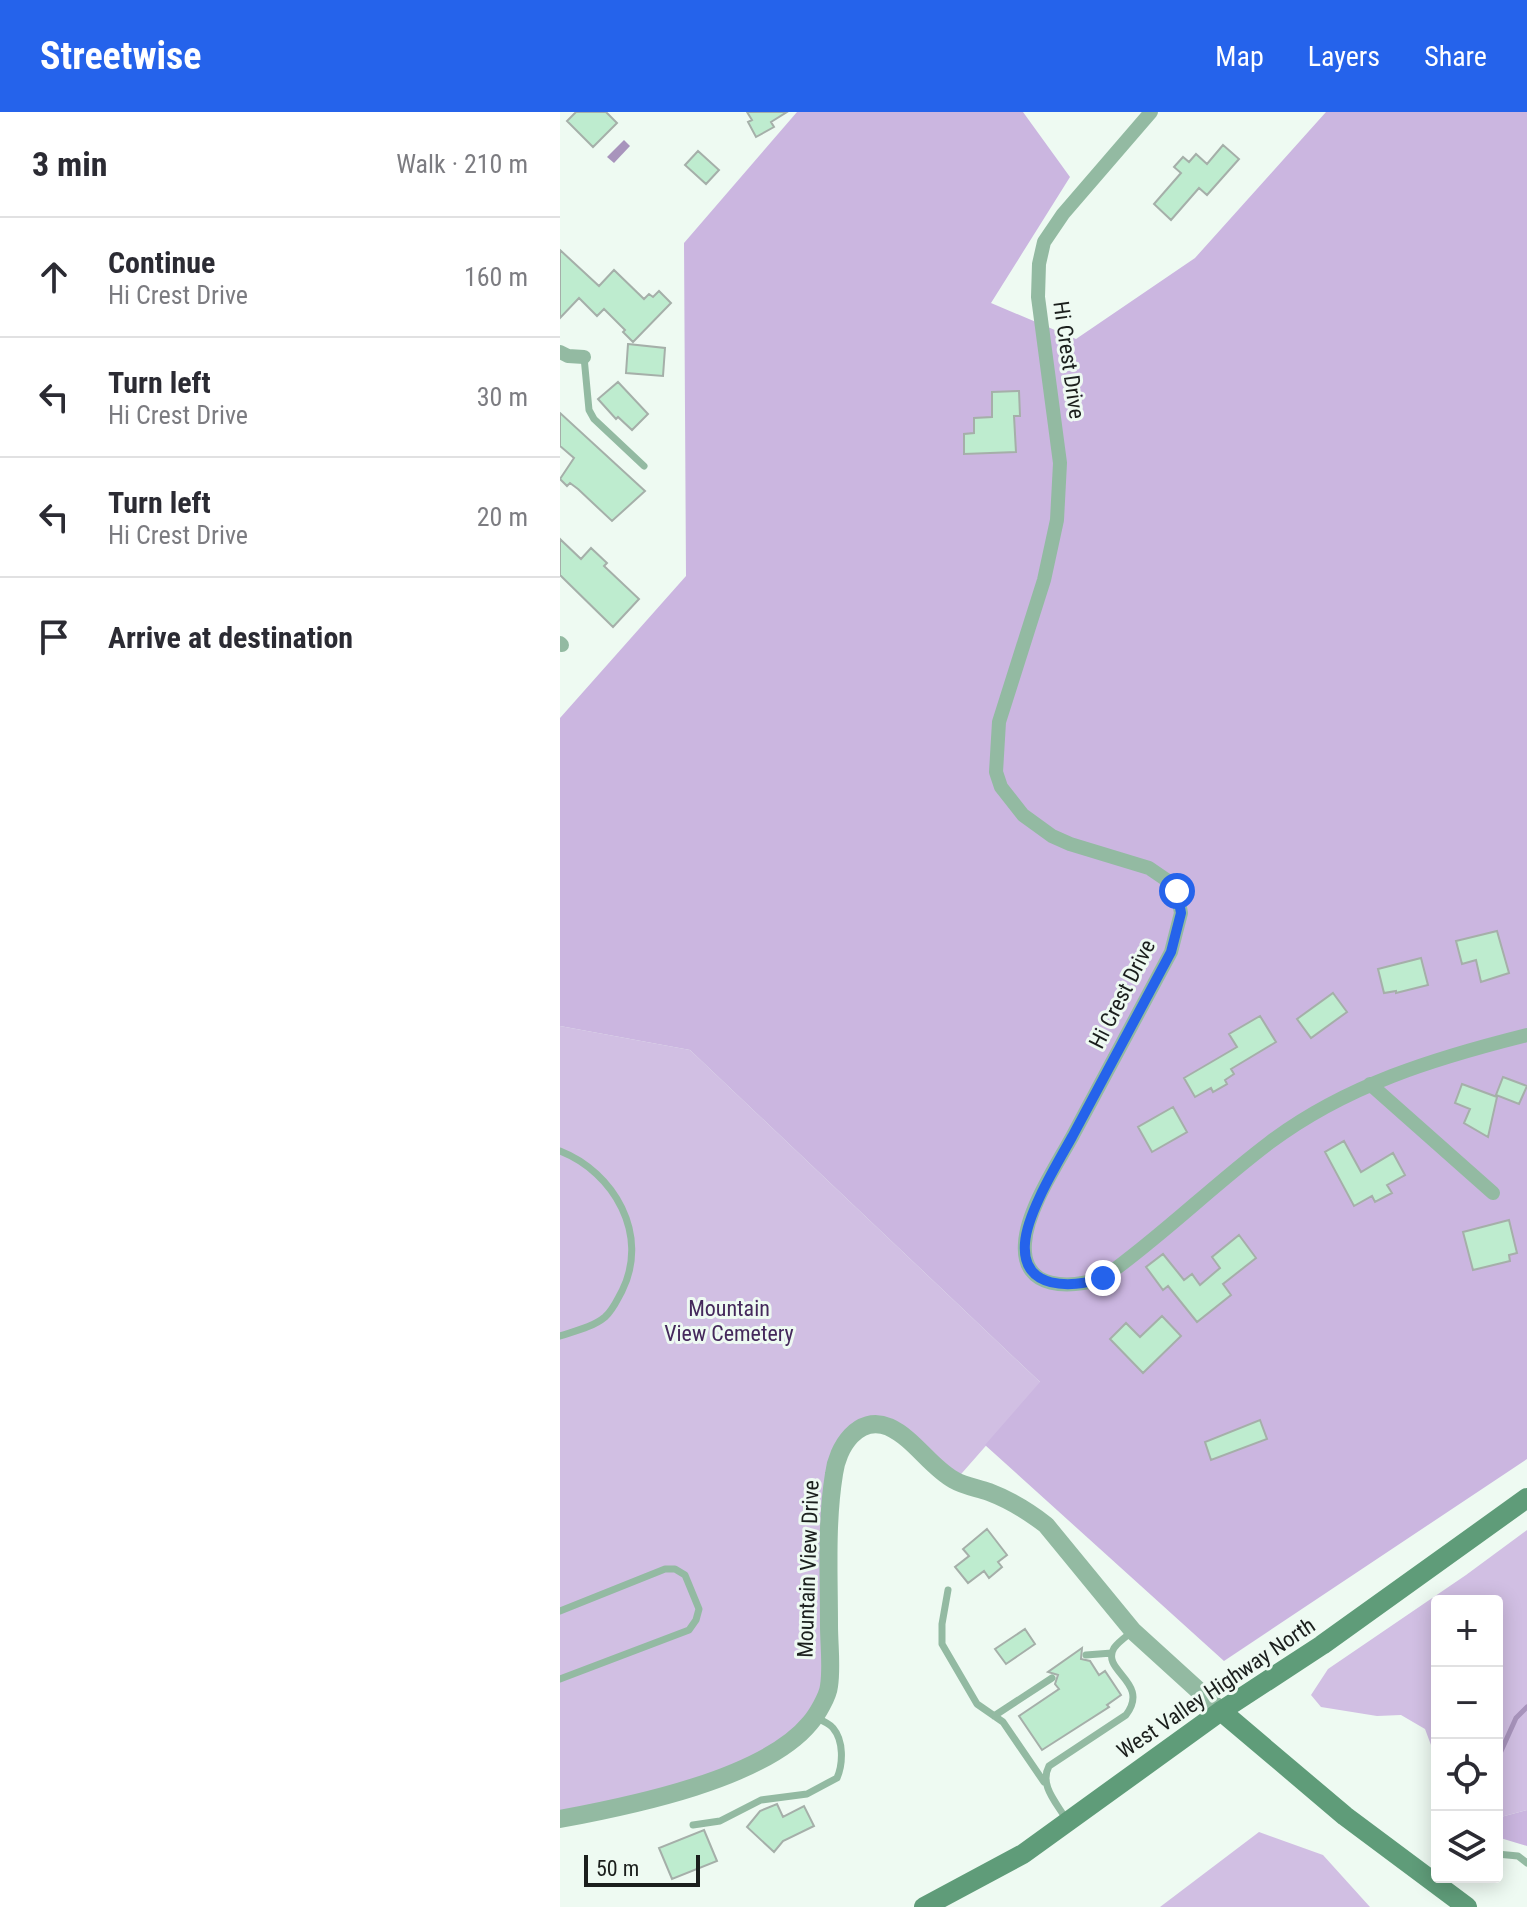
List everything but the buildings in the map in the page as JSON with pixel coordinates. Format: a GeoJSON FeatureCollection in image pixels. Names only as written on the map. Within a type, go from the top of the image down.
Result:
{"type":"FeatureCollection","features":[{"type":"Feature","properties":{"kind":"main road","name":"West Valley Highway North"},"geometry":{"type":"LineString","coordinates":[[924,1907],[1023,1854],[1221,1711],[1322,1645],[1527,1498]]}},
{"type":"Feature","properties":{"kind":"main road"},"geometry":{"type":"LineString","coordinates":[[1221,1711],[1345,1816],[1429,1872],[1454,1903]]}},
{"type":"Feature","properties":{"kind":"street","name":"Hi Crest Drive"},"geometry":{"type":"LineString","coordinates":[[1151,112],[1073,202],[1044,242],[1039,264],[1038,297],[1060,463],[1057,520],[1044,580],[999,722],[996,772],[1001,787],[1023,815],[1052,836],[1121,858],[1166,878],[1177,891],[1181,913],[1171,952],[1030,1220],[1025,1243],[1027,1260],[1035,1273],[1055,1285],[1074,1286],[1103,1278],[1271,1142],[1330,1104],[1370,1084],[1450,1055],[1527,1035]]}},
{"type":"Feature","properties":{"kind":"street"},"geometry":{"type":"LineString","coordinates":[[560,352],[584,357]]}},
{"type":"Feature","properties":{"kind":"street"},"geometry":{"type":"LineString","coordinates":[[1370,1084],[1493,1193]]}},
{"type":"Feature","properties":{"kind":"street","name":"Mountain View Drive"},"geometry":{"type":"LineString","coordinates":[[560,1819],[667,1796],[752,1764],[780,1750],[811,1723],[829,1688],[829,1555],[834,1473],[840,1452],[848,1439],[860,1428],[871,1424],[888,1427],[912,1443],[955,1481],[1003,1498],[1046,1525],[1133,1631],[1221,1711]]}},
{"type":"Feature","properties":{"kind":"lane"},"geometry":{"type":"LineString","coordinates":[[584,357],[589,410],[594,419],[644,466]]}},
{"type":"Feature","properties":{"kind":"lane"},"geometry":{"type":"LineString","coordinates":[[560,1151],[587,1165],[617,1195],[624,1209],[632,1248],[626,1281],[605,1318],[560,1336]]}},
{"type":"Feature","properties":{"kind":"lane"},"geometry":{"type":"LineString","coordinates":[[560,1611],[665,1569],[675,1569],[685,1575],[699,1609],[689,1630],[560,1679]]}},
{"type":"Feature","properties":{"kind":"lane"},"geometry":{"type":"LineString","coordinates":[[948,1590],[942,1644],[977,1704],[1003,1722],[1067,1821]]}},
{"type":"Feature","properties":{"kind":"lane"},"geometry":{"type":"LineString","coordinates":[[1044,1782],[1049,1766],[1126,1715],[1132,1707],[1135,1699],[1133,1690],[1112,1660],[1112,1653],[1115,1646],[1133,1631]]}},
{"type":"Feature","properties":{"kind":"lane"},"geometry":{"type":"LineString","coordinates":[[1086,1655],[1112,1653]]}},
{"type":"Feature","properties":{"kind":"lane"},"geometry":{"type":"LineString","coordinates":[[994,1716],[1052,1678]]}},
{"type":"Feature","properties":{"kind":"lane"},"geometry":{"type":"LineString","coordinates":[[693,1825],[720,1821],[761,1800],[807,1794],[837,1778],[842,1766],[841,1749],[833,1728],[815,1716]]}},
{"type":"Feature","properties":{"kind":"lane"},"geometry":{"type":"LineString","coordinates":[[1503,1855],[1518,1856],[1527,1863]]}},
{"type":"Feature","properties":{"kind":"green space","name":"Mountain View Cemetery"},"geometry":{"type":"Polygon","coordinates":[[[560,1026],[690,1050],[1041,1383],[955,1481],[871,1424],[840,1452],[829,1688],[811,1723],[752,1764],[560,1819],[560,1026]]]}},
{"type":"Feature","properties":{"kind":"green space"},"geometry":{"type":"Polygon","coordinates":[[[1527,1530],[1527,1810],[1503,1816],[1503,1595],[1437,1595],[1527,1530]]]}},
{"type":"Feature","properties":{"kind":"green space"},"geometry":{"type":"Polygon","coordinates":[[[1431,1599],[1431,1745],[1425,1729],[1401,1715],[1377,1716],[1321,1707],[1311,1695],[1328,1669],[1431,1599]]]}},
{"type":"Feature","properties":{"kind":"green space"},"geometry":{"type":"Polygon","coordinates":[[[1259,1832],[1323,1855],[1370,1907],[1160,1907],[1259,1832]]]}},
{"type":"Feature","properties":{"kind":"shaded area"},"geometry":{"type":"Polygon","coordinates":[[[797,112],[1023,112],[1070,177],[991,303],[1076,339],[1195,258],[1326,112],[1527,112],[1527,1459],[1224,1661],[985,1445],[1040,1382],[690,1050],[560,1026],[560,718],[686,576],[684,243],[797,112]]]}},
{"type":"Feature","properties":{"kind":"shaded area"},"geometry":{"type":"Polygon","coordinates":[[[624,140],[630,146],[614,163],[607,157],[624,140]]]}},
{"type":"Feature","properties":{"kind":"shaded area"},"geometry":{"type":"Polygon","coordinates":[[[1527,1810],[1527,1846],[1503,1839],[1503,1816],[1527,1810]]]}},
{"type":"Feature","properties":{"kind":"waterway"},"geometry":{"type":"LineString","coordinates":[[1503,1747],[1516,1718],[1527,1707]]}},
{"type":"Feature","properties":{"kind":"route"},"geometry":{"type":"LineString","coordinates":[[1103,1278],[1074,1286],[1048,1282],[1035,1273],[1027,1260],[1027,1232],[1054,1171],[1171,952],[1181,913],[1177,891]]}}]}
